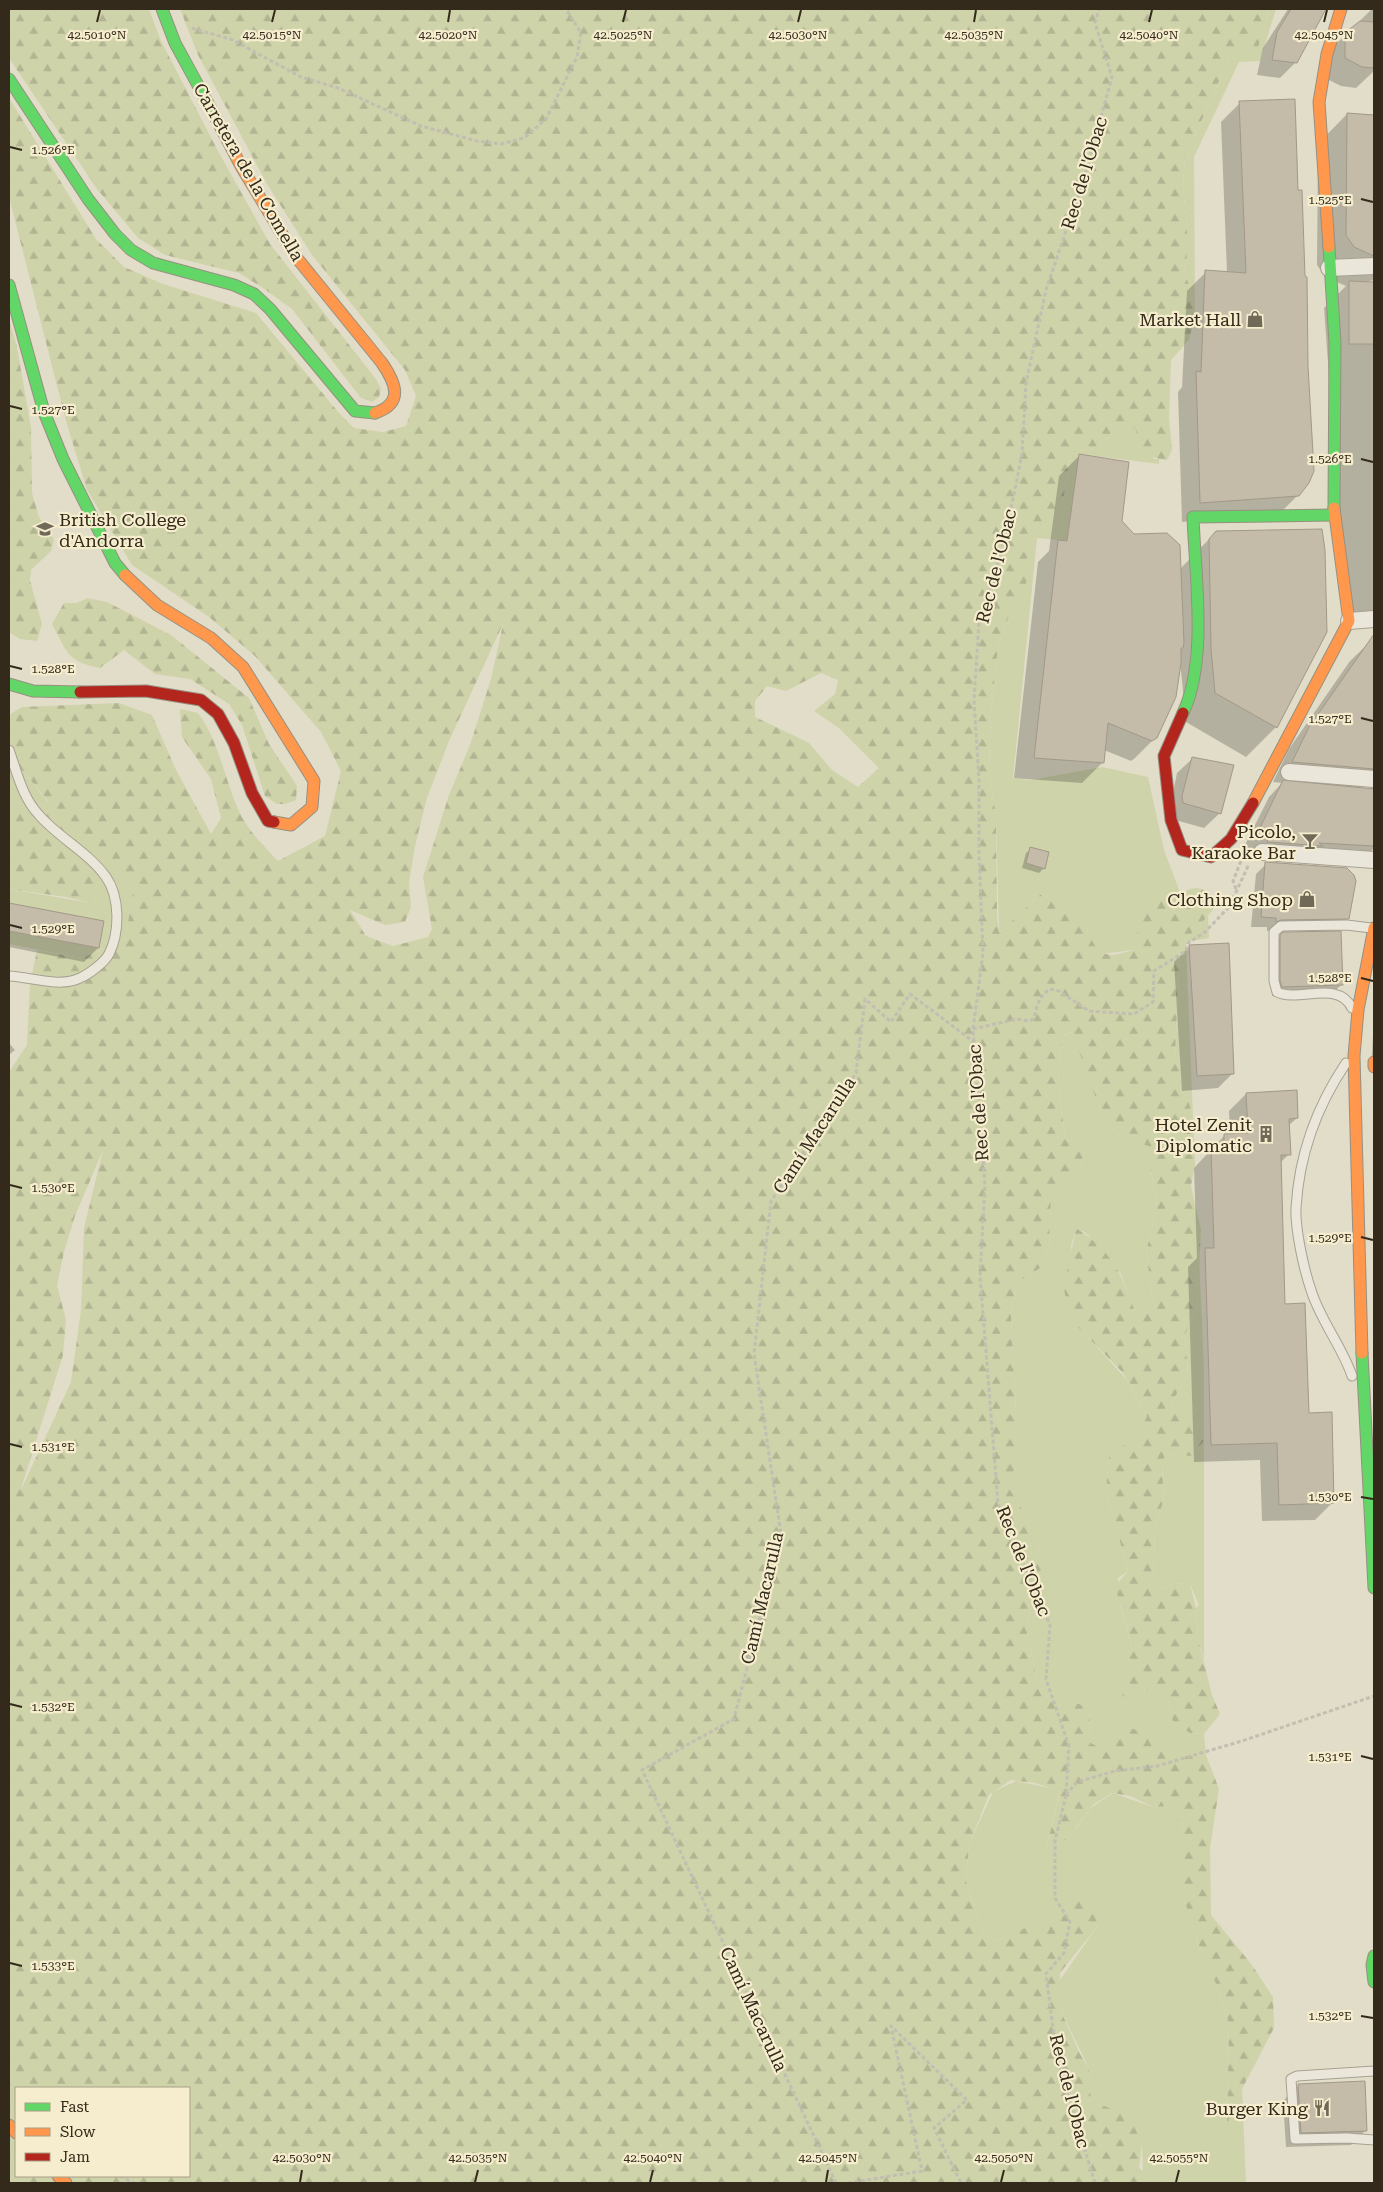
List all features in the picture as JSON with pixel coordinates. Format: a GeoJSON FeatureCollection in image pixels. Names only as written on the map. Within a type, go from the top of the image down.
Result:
{"type":"FeatureCollection","features":[{"type":"Feature","properties":{"kind":"main road"},"geometry":{"type":"LineString","coordinates":[[1334,515],[1193,517],[1198,644],[1189,701],[1164,756],[1171,820],[1182,850],[1211,857],[1231,839],[1252,805],[1350,621],[1334,515],[1335,343],[1328,268],[1320,102],[1323,68],[1332,31],[1341,9]]}},
{"type":"Feature","properties":{"kind":"main road","name":"Carretera de la Comella"},"geometry":{"type":"LineString","coordinates":[[9,80],[88,199],[115,234],[131,250],[153,263],[234,285],[254,294],[270,309],[355,410],[362,414],[372,415],[384,410],[392,400],[395,390],[394,380],[296,256],[238,160],[175,43],[164,12]]}},
{"type":"Feature","properties":{"kind":"main road"},"geometry":{"type":"LineString","coordinates":[[9,285],[44,412],[63,459],[115,563],[131,583],[157,605],[211,638],[243,667],[314,781],[312,807],[291,826],[268,821],[252,793],[234,743],[218,714],[201,700],[146,691],[87,692],[33,690],[9,684]]}},
{"type":"Feature","properties":{"kind":"main road"},"geometry":{"type":"LineString","coordinates":[[1374,928],[1356,1020],[1354,1056],[1364,1410],[1374,1588]]}},
{"type":"Feature","properties":{"kind":"main road"},"geometry":{"type":"LineString","coordinates":[[1374,1956],[1372,1965],[1374,1982]]}},
{"type":"Feature","properties":{"kind":"street"},"geometry":{"type":"LineString","coordinates":[[1328,268],[1374,266]]}},
{"type":"Feature","properties":{"kind":"street"},"geometry":{"type":"LineString","coordinates":[[1350,621],[1374,619]]}},
{"type":"Feature","properties":{"kind":"street"},"geometry":{"type":"LineString","coordinates":[[1289,772],[1374,779]]}},
{"type":"Feature","properties":{"kind":"street"},"geometry":{"type":"LineString","coordinates":[[1262,852],[1374,860]]}},
{"type":"Feature","properties":{"kind":"lane"},"geometry":{"type":"LineString","coordinates":[[9,750],[24,793],[39,815],[97,866],[107,879],[116,898],[115,934],[108,955],[80,979],[61,982],[9,976]]}},
{"type":"Feature","properties":{"kind":"lane"},"geometry":{"type":"LineString","coordinates":[[1356,1020],[1351,1005],[1344,998],[1335,994],[1318,992],[1284,996],[1277,992],[1274,982],[1274,932],[1281,926],[1347,925],[1374,928]]}},
{"type":"Feature","properties":{"kind":"lane"},"geometry":{"type":"LineString","coordinates":[[1354,1056],[1347,1062],[1335,1080],[1317,1114],[1302,1162],[1296,1210],[1301,1249],[1311,1291],[1349,1366],[1364,1410]]}},
{"type":"Feature","properties":{"kind":"lane"},"geometry":{"type":"LineString","coordinates":[[1374,2071],[1297,2076],[1291,2079],[1290,2088],[1294,2139],[1347,2138],[1374,2140]]}},
{"type":"Feature","properties":{"kind":"path"},"geometry":{"type":"LineString","coordinates":[[164,12],[182,26],[233,40],[300,77],[338,88],[421,126],[477,141],[501,144],[524,138],[546,119],[577,57],[581,33],[566,9]]}},
{"type":"Feature","properties":{"kind":"path","name":"Rec de l'Obac"},"geometry":{"type":"LineString","coordinates":[[1094,2183],[1057,2059],[1046,1974],[1064,1953],[1070,1922],[1055,1898],[1055,1841],[1066,1795],[1069,1746],[1046,1679],[1050,1625],[998,1504],[980,1274],[984,1185],[973,1029],[984,953],[979,854],[979,780],[974,700],[979,623],[1000,556],[1016,486],[1022,454],[1026,383],[1046,290],[1085,175],[1112,77],[1095,23],[1099,9]]}},
{"type":"Feature","properties":{"kind":"path"},"geometry":{"type":"LineString","coordinates":[[973,1029],[1017,1019],[1030,1021],[1034,1018],[1037,1003],[1043,993],[1050,989],[1059,991],[1089,1011],[1134,1014],[1153,1002],[1154,970],[1186,951],[1188,943],[1205,932],[1229,908],[1250,862],[1262,852]]}},
{"type":"Feature","properties":{"kind":"path","name":"Camí Macarulla"},"geometry":{"type":"LineString","coordinates":[[836,2183],[642,1770],[734,1719],[781,1534],[754,1354],[771,1201],[856,1073],[865,1000],[891,1022],[910,994],[974,1042]]}},
{"type":"Feature","properties":{"kind":"path"},"geometry":{"type":"LineString","coordinates":[[1066,1795],[1077,1782],[1115,1771],[1157,1766],[1242,1741],[1374,1696]]}},
{"type":"Feature","properties":{"kind":"path"},"geometry":{"type":"LineString","coordinates":[[848,2183],[922,2171],[891,2026],[967,2100],[934,2128],[961,2183]]}},
{"type":"Feature","properties":{"kind":"path"},"geometry":{"type":"LineString","coordinates":[[122,2177],[134,2183]]}},
{"type":"Feature","properties":{"kind":"green space"},"geometry":{"type":"Polygon","coordinates":[[[9,9],[149,9],[161,41],[218,151],[270,244],[376,379],[381,389],[379,397],[372,402],[361,398],[292,309],[263,288],[239,273],[165,255],[138,238],[97,189],[9,58],[9,9]]]}},
{"type":"Feature","properties":{"kind":"green space"},"geometry":{"type":"Polygon","coordinates":[[[180,9],[1269,9],[1257,51],[1245,48],[1231,54],[1185,158],[1183,187],[1187,227],[1187,256],[1184,273],[1189,284],[1195,316],[1189,340],[1171,360],[1169,418],[1172,450],[1167,460],[1153,457],[1145,451],[1135,428],[1119,425],[1099,446],[1087,450],[1071,451],[1062,508],[1027,546],[1027,579],[1020,607],[1011,610],[998,647],[991,711],[989,769],[996,816],[997,915],[999,933],[1042,893],[1057,892],[1066,911],[1083,917],[1089,935],[1099,953],[1113,955],[1135,950],[1140,910],[1160,897],[1172,899],[1185,891],[1195,888],[1204,890],[1217,899],[1212,911],[1180,946],[1175,1056],[1193,1117],[1195,1165],[1191,1186],[1201,1230],[1197,1307],[1185,1335],[1188,1373],[1171,1404],[1204,1441],[1191,1456],[1165,1454],[1162,1468],[1164,1498],[1155,1530],[1153,1583],[1163,1590],[1173,1583],[1190,1584],[1196,1608],[1198,1639],[1212,1695],[1220,1714],[1204,1734],[1190,1733],[1173,1723],[1168,1700],[1157,1684],[1121,1706],[1131,1643],[1115,1586],[1128,1571],[1106,1490],[1109,1456],[1136,1436],[1147,1417],[1123,1373],[1068,1317],[1064,1288],[1076,1228],[1098,1245],[1113,1262],[1134,1309],[1147,1313],[1153,1300],[1146,1252],[1157,1207],[1151,1171],[1151,1147],[1118,1135],[1102,1115],[1072,1032],[1063,1035],[1058,1074],[1065,1139],[1085,1146],[1079,1176],[1051,1198],[1049,1245],[1040,1268],[1021,1280],[1015,1292],[1011,1314],[1016,1412],[1016,1464],[1008,1487],[1023,1511],[1041,1569],[1026,1627],[1036,1677],[1060,1699],[1090,1707],[1089,1742],[1100,1748],[1128,1727],[1159,1738],[1185,1756],[1206,1755],[1219,1789],[1210,1848],[1211,1915],[1252,1965],[1273,1997],[1274,2028],[1242,2089],[1227,2124],[1229,2024],[1216,1984],[1198,1943],[1184,1899],[1184,1832],[1172,1806],[1153,1807],[1130,1796],[1112,1793],[1094,1804],[1066,1840],[1047,1845],[1060,1791],[1035,1783],[1011,1780],[989,1795],[969,1844],[966,1881],[983,1934],[997,1941],[1038,1922],[1053,1922],[1070,1894],[1112,1915],[1096,1928],[1060,1973],[1060,2009],[1080,2054],[1089,2068],[1091,2101],[1130,2116],[1142,2144],[1139,2168],[1160,2183],[9,2183],[9,1072],[27,1045],[30,984],[37,950],[81,958],[125,940],[133,892],[110,860],[84,873],[104,886],[91,903],[66,897],[9,889],[9,797],[19,808],[49,802],[9,755],[9,715],[22,707],[119,703],[152,715],[176,770],[211,834],[221,818],[211,779],[182,737],[180,709],[198,713],[211,735],[242,817],[256,837],[278,861],[325,836],[341,771],[321,732],[255,656],[209,617],[132,565],[87,490],[66,421],[9,197],[9,98],[96,239],[124,267],[163,284],[256,313],[339,413],[354,428],[383,432],[406,426],[416,396],[405,370],[312,255],[267,184],[198,55],[180,9]],[[503,624],[449,741],[427,798],[415,846],[409,882],[411,907],[405,922],[385,925],[350,910],[366,936],[393,946],[428,937],[432,929],[423,877],[449,795],[470,745],[491,679],[503,624]],[[821,673],[786,691],[767,686],[755,701],[755,717],[809,743],[832,770],[858,787],[879,768],[839,728],[814,711],[835,694],[838,680],[821,673]],[[103,1150],[75,1216],[64,1252],[57,1285],[66,1320],[63,1355],[20,1492],[71,1382],[81,1310],[84,1228],[103,1150]]]}},
{"type":"Feature","properties":{"kind":"green space"},"geometry":{"type":"Polygon","coordinates":[[[1269,9],[1276,9],[1260,61],[1239,62],[1194,157],[1195,316],[1189,284],[1184,273],[1187,256],[1187,227],[1183,187],[1185,158],[1231,54],[1238,51],[1256,36],[1264,23],[1269,9]]]}},
{"type":"Feature","properties":{"kind":"green space"},"geometry":{"type":"Polygon","coordinates":[[[9,319],[17,347],[31,428],[32,493],[39,517],[54,540],[51,551],[31,570],[30,580],[42,624],[37,641],[20,639],[9,632],[9,319]]]}},
{"type":"Feature","properties":{"kind":"green space"},"geometry":{"type":"Polygon","coordinates":[[[1119,425],[1138,428],[1154,459],[1159,459],[1159,464],[1079,454],[1067,541],[1037,538],[1013,778],[1030,780],[1102,767],[1148,777],[1164,850],[1181,895],[1172,899],[1160,897],[1135,950],[1099,954],[1089,935],[1083,917],[1066,915],[1042,893],[999,933],[996,816],[989,769],[991,711],[998,647],[1011,610],[1027,579],[1027,546],[1062,508],[1071,451],[1087,450],[1099,446],[1119,425]]]}},
{"type":"Feature","properties":{"kind":"green space"},"geometry":{"type":"Polygon","coordinates":[[[87,598],[107,602],[171,635],[249,698],[269,744],[297,786],[296,800],[285,804],[277,804],[265,796],[242,725],[229,704],[190,679],[155,674],[124,650],[100,668],[89,666],[74,659],[65,649],[52,624],[64,603],[77,603],[87,598]]]}},
{"type":"Feature","properties":{"kind":"green space"},"geometry":{"type":"Polygon","coordinates":[[[9,755],[49,803],[19,808],[9,797],[9,755]]]}},
{"type":"Feature","properties":{"kind":"green space"},"geometry":{"type":"Polygon","coordinates":[[[110,860],[133,892],[125,940],[81,958],[9,944],[9,889],[91,903],[83,873],[110,860]]]}},
{"type":"Feature","properties":{"kind":"green space"},"geometry":{"type":"Polygon","coordinates":[[[1208,915],[1209,938],[1186,942],[1193,1117],[1175,1056],[1180,946],[1208,915]]]}},
{"type":"Feature","properties":{"kind":"green space"},"geometry":{"type":"Polygon","coordinates":[[[1073,1032],[1102,1115],[1118,1135],[1151,1146],[1151,1171],[1157,1207],[1146,1252],[1153,1300],[1147,1313],[1134,1309],[1121,1274],[1086,1233],[1076,1228],[1071,1246],[1083,1332],[1126,1379],[1147,1417],[1138,1439],[1130,1447],[1109,1457],[1106,1490],[1128,1571],[1118,1578],[1120,1605],[1131,1643],[1122,1705],[1157,1684],[1168,1700],[1173,1723],[1190,1733],[1204,1734],[1206,1755],[1185,1756],[1159,1738],[1100,1748],[1089,1742],[1090,1707],[1060,1699],[1036,1677],[1026,1627],[1041,1569],[1008,1487],[1014,1468],[1016,1412],[1011,1314],[1015,1292],[1021,1280],[1040,1268],[1049,1245],[1051,1198],[1079,1176],[1085,1146],[1065,1139],[1058,1074],[1063,1035],[1073,1032]]]}},
{"type":"Feature","properties":{"kind":"green space"},"geometry":{"type":"Polygon","coordinates":[[[1199,1255],[1204,1367],[1204,1660],[1198,1639],[1196,1608],[1199,1605],[1190,1584],[1173,1583],[1163,1590],[1153,1583],[1155,1530],[1164,1498],[1162,1464],[1165,1454],[1191,1456],[1180,1416],[1171,1404],[1188,1373],[1185,1335],[1197,1307],[1199,1255]]]}},
{"type":"Feature","properties":{"kind":"green space"},"geometry":{"type":"Polygon","coordinates":[[[1016,1781],[1060,1790],[1047,1844],[1076,1828],[1092,1807],[1113,1793],[1153,1807],[1172,1806],[1184,1832],[1184,1899],[1198,1943],[1216,1984],[1229,2024],[1227,2122],[1242,2089],[1246,2183],[1160,2183],[1143,2171],[1142,2144],[1091,2101],[1089,2068],[1060,2009],[1060,1980],[1096,1928],[1109,1914],[1071,1896],[1053,1922],[1041,1922],[997,1941],[983,1934],[966,1881],[969,1844],[993,1792],[1016,1781]]]}},
{"type":"Feature","properties":{"kind":"building"},"geometry":{"type":"Polygon","coordinates":[[[1291,9],[1326,9],[1297,63],[1272,60],[1277,32],[1291,9]]]}},
{"type":"Feature","properties":{"kind":"building"},"geometry":{"type":"Polygon","coordinates":[[[1360,21],[1374,22],[1374,68],[1362,67],[1345,58],[1347,31],[1360,21]]]}},
{"type":"Feature","properties":{"kind":"building"},"geometry":{"type":"Polygon","coordinates":[[[1295,99],[1298,190],[1302,190],[1305,276],[1307,277],[1308,366],[1314,471],[1309,483],[1299,496],[1200,503],[1196,371],[1201,372],[1205,270],[1246,273],[1239,101],[1295,99]]]}},
{"type":"Feature","properties":{"kind":"building"},"geometry":{"type":"Polygon","coordinates":[[[1347,113],[1374,115],[1374,256],[1354,247],[1346,235],[1347,113]]]}},
{"type":"Feature","properties":{"kind":"building"},"geometry":{"type":"Polygon","coordinates":[[[1349,281],[1374,282],[1374,344],[1349,344],[1349,281]]]}},
{"type":"Feature","properties":{"kind":"building"},"geometry":{"type":"Polygon","coordinates":[[[1079,454],[1129,462],[1122,521],[1134,534],[1167,533],[1180,545],[1184,643],[1183,648],[1181,648],[1181,663],[1176,697],[1157,738],[1152,741],[1108,723],[1104,763],[1034,758],[1058,540],[1067,541],[1079,454]]]}},
{"type":"Feature","properties":{"kind":"building"},"geometry":{"type":"Polygon","coordinates":[[[1322,529],[1325,550],[1327,632],[1277,728],[1215,693],[1211,649],[1209,539],[1216,531],[1322,529]]]}},
{"type":"Feature","properties":{"kind":"building"},"geometry":{"type":"Polygon","coordinates":[[[1374,634],[1374,769],[1292,762],[1309,727],[1374,634]]]}},
{"type":"Feature","properties":{"kind":"building"},"geometry":{"type":"Polygon","coordinates":[[[1192,757],[1234,765],[1221,814],[1183,803],[1182,796],[1192,757]]]}},
{"type":"Feature","properties":{"kind":"building"},"geometry":{"type":"Polygon","coordinates":[[[1283,780],[1374,789],[1374,846],[1319,843],[1323,846],[1267,842],[1267,837],[1256,836],[1283,780]]]}},
{"type":"Feature","properties":{"kind":"building"},"geometry":{"type":"Polygon","coordinates":[[[1030,847],[1049,852],[1045,869],[1026,863],[1030,847]]]}},
{"type":"Feature","properties":{"kind":"building","name":"Clothing Shop"},"geometry":{"type":"Polygon","coordinates":[[[1265,862],[1347,868],[1354,875],[1356,881],[1349,919],[1281,920],[1276,922],[1276,918],[1261,917],[1265,862]]]}},
{"type":"Feature","properties":{"kind":"building"},"geometry":{"type":"Polygon","coordinates":[[[9,903],[104,921],[99,948],[9,931],[9,903]]]}},
{"type":"Feature","properties":{"kind":"building"},"geometry":{"type":"Polygon","coordinates":[[[1341,931],[1343,985],[1282,987],[1280,980],[1280,935],[1283,932],[1341,931]]]}},
{"type":"Feature","properties":{"kind":"building"},"geometry":{"type":"Polygon","coordinates":[[[1229,943],[1234,1074],[1197,1076],[1189,945],[1229,943]]]}},
{"type":"Feature","properties":{"kind":"building"},"geometry":{"type":"Polygon","coordinates":[[[1297,1090],[1298,1118],[1289,1119],[1291,1155],[1281,1155],[1285,1304],[1305,1303],[1309,1413],[1332,1412],[1334,1503],[1279,1505],[1277,1443],[1211,1445],[1205,1248],[1214,1248],[1211,1149],[1224,1149],[1224,1134],[1248,1133],[1246,1093],[1297,1090]]]}},
{"type":"Feature","properties":{"kind":"building"},"geometry":{"type":"Polygon","coordinates":[[[1365,2081],[1367,2131],[1301,2133],[1298,2084],[1365,2081]]]}},
{"type":"Feature","properties":{"kind":"traffic: fast"},"geometry":{"type":"LineString","coordinates":[[162,9],[175,43],[218,122]]}},
{"type":"Feature","properties":{"kind":"traffic: fast"},"geometry":{"type":"LineString","coordinates":[[9,79],[88,199],[115,234],[131,250],[153,263],[234,285],[254,294],[270,309],[355,411],[375,413]]}},
{"type":"Feature","properties":{"kind":"traffic: fast"},"geometry":{"type":"LineString","coordinates":[[1329,247],[1335,343],[1334,508]]}},
{"type":"Feature","properties":{"kind":"traffic: fast"},"geometry":{"type":"LineString","coordinates":[[9,285],[44,412],[63,459],[115,563],[125,575]]}},
{"type":"Feature","properties":{"kind":"traffic: fast"},"geometry":{"type":"LineString","coordinates":[[1183,713],[1191,692],[1198,643],[1193,517],[1334,515]]}},
{"type":"Feature","properties":{"kind":"traffic: fast"},"geometry":{"type":"LineString","coordinates":[[9,684],[33,691],[80,692]]}},
{"type":"Feature","properties":{"kind":"traffic: fast"},"geometry":{"type":"LineString","coordinates":[[1362,1353],[1374,1588]]}},
{"type":"Feature","properties":{"kind":"traffic: fast"},"geometry":{"type":"LineString","coordinates":[[1374,1956],[1372,1965],[1374,1982]]}},
{"type":"Feature","properties":{"kind":"traffic: slow"},"geometry":{"type":"LineString","coordinates":[[1329,247],[1319,102],[1327,54],[1341,9]]}},
{"type":"Feature","properties":{"kind":"traffic: slow"},"geometry":{"type":"LineString","coordinates":[[218,122],[242,168],[296,257],[382,363],[391,377],[395,391],[394,398],[391,404],[375,413]]}},
{"type":"Feature","properties":{"kind":"traffic: slow"},"geometry":{"type":"LineString","coordinates":[[1253,803],[1349,621],[1334,508]]}},
{"type":"Feature","properties":{"kind":"traffic: slow"},"geometry":{"type":"LineString","coordinates":[[125,575],[157,605],[211,638],[243,667],[314,781],[312,807],[291,825],[274,822]]}},
{"type":"Feature","properties":{"kind":"traffic: slow"},"geometry":{"type":"LineString","coordinates":[[1362,1353],[1354,1056],[1358,1010],[1374,928]]}},
{"type":"Feature","properties":{"kind":"traffic: slow"},"geometry":{"type":"LineString","coordinates":[[1374,1062],[1374,1067]]}},
{"type":"Feature","properties":{"kind":"traffic: slow"},"geometry":{"type":"LineString","coordinates":[[9,2125],[15,2132]]}},
{"type":"Feature","properties":{"kind":"traffic: slow"},"geometry":{"type":"LineString","coordinates":[[59,2177],[66,2183]]}},
{"type":"Feature","properties":{"kind":"traffic: jam"},"geometry":{"type":"LineString","coordinates":[[80,692],[146,691],[201,700],[218,714],[234,743],[252,793],[268,821],[274,822]]}},
{"type":"Feature","properties":{"kind":"traffic: jam"},"geometry":{"type":"LineString","coordinates":[[1183,713],[1164,756],[1171,820],[1182,850],[1211,857],[1231,839],[1253,803]]}},
{"type":"Feature","properties":{"kind":"place","name":"Market Hall"},"geometry":{"type":"Point","coordinates":[1255,319]}},
{"type":"Feature","properties":{"kind":"place","name":"British College d'Andorra"},"geometry":{"type":"Point","coordinates":[45,529]}},
{"type":"Feature","properties":{"kind":"place","name":"Picolo, Karaoke Bar"},"geometry":{"type":"Point","coordinates":[1310,841]}},
{"type":"Feature","properties":{"kind":"place","name":"Clothing Shop"},"geometry":{"type":"Point","coordinates":[1307,899]}},
{"type":"Feature","properties":{"kind":"place","name":"Hotel Zenit Diplomatic"},"geometry":{"type":"Point","coordinates":[1266,1134]}},
{"type":"Feature","properties":{"kind":"place","name":"Burger King"},"geometry":{"type":"Point","coordinates":[1322,2108]}}]}
